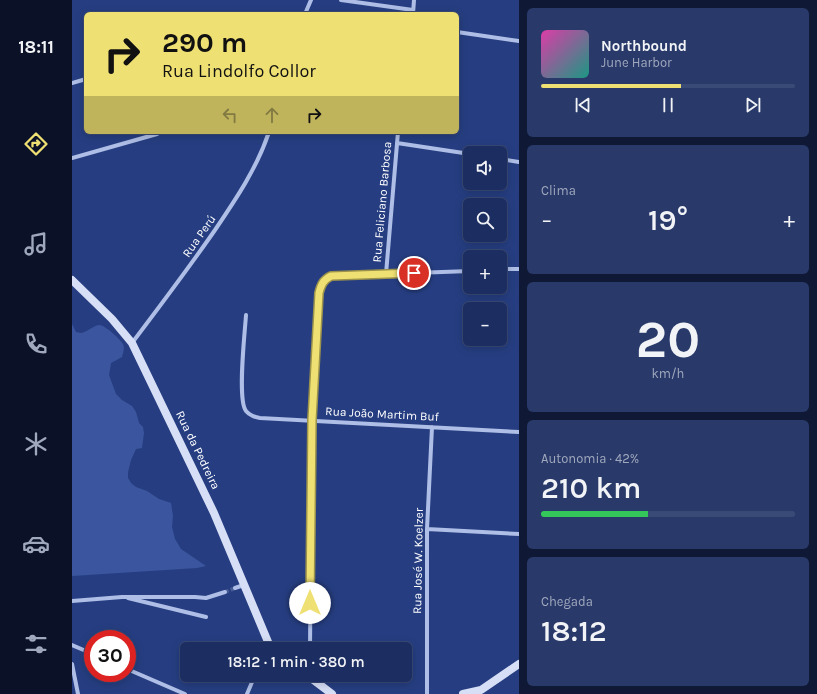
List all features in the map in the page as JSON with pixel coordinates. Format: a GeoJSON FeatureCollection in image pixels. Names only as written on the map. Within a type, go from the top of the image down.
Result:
{"type":"FeatureCollection","features":[{"type":"Feature","properties":{"kind":"street"},"geometry":{"type":"LineString","coordinates":[[306,12],[311,0]]}},
{"type":"Feature","properties":{"kind":"street"},"geometry":{"type":"LineString","coordinates":[[340,0],[413,12],[414,0]]}},
{"type":"Feature","properties":{"kind":"street"},"geometry":{"type":"LineString","coordinates":[[459,32],[519,41]]}},
{"type":"Feature","properties":{"kind":"street"},"geometry":{"type":"LineString","coordinates":[[72,83],[84,80]]}},
{"type":"Feature","properties":{"kind":"street"},"geometry":{"type":"LineString","coordinates":[[72,158],[158,134]]}},
{"type":"Feature","properties":{"kind":"street","name":"Rua Perú"},"geometry":{"type":"LineString","coordinates":[[132,344],[195,258],[248,181],[268,134]]}},
{"type":"Feature","properties":{"kind":"street","name":"Rua Feliciano Barbosa"},"geometry":{"type":"LineString","coordinates":[[386,274],[398,134]]}},
{"type":"Feature","properties":{"kind":"street"},"geometry":{"type":"LineString","coordinates":[[397,143],[463,153]]}},
{"type":"Feature","properties":{"kind":"street"},"geometry":{"type":"LineString","coordinates":[[507,160],[519,162]]}},
{"type":"Feature","properties":{"kind":"street"},"geometry":{"type":"LineString","coordinates":[[507,270],[519,269]]}},
{"type":"Feature","properties":{"kind":"street"},"geometry":{"type":"LineString","coordinates":[[310,642],[312,420],[319,293],[321,285],[331,276],[463,271]]}},
{"type":"Feature","properties":{"kind":"street","name":"Rua da Pedreira"},"geometry":{"type":"LineString","coordinates":[[72,280],[112,319],[132,344],[208,499],[245,585],[267,642]]}},
{"type":"Feature","properties":{"kind":"street","name":"Rua João Martim Buf"},"geometry":{"type":"LineString","coordinates":[[246,315],[242,387],[243,405],[251,416],[260,418],[519,432]]}},
{"type":"Feature","properties":{"kind":"street","name":"Rua José W. Koelzer"},"geometry":{"type":"LineString","coordinates":[[427,694],[427,529],[432,427]]}},
{"type":"Feature","properties":{"kind":"street"},"geometry":{"type":"LineString","coordinates":[[427,529],[519,534]]}},
{"type":"Feature","properties":{"kind":"street"},"geometry":{"type":"LineString","coordinates":[[235,588],[245,585]]}},
{"type":"Feature","properties":{"kind":"street"},"geometry":{"type":"LineString","coordinates":[[72,601],[122,597],[195,596],[206,598],[225,592]]}},
{"type":"Feature","properties":{"kind":"street"},"geometry":{"type":"LineString","coordinates":[[122,597],[206,617]]}},
{"type":"Feature","properties":{"kind":"street"},"geometry":{"type":"LineString","coordinates":[[72,645],[84,650]]}},
{"type":"Feature","properties":{"kind":"street"},"geometry":{"type":"LineString","coordinates":[[72,664],[78,694]]}},
{"type":"Feature","properties":{"kind":"street"},"geometry":{"type":"LineString","coordinates":[[463,694],[481,690],[519,664]]}},
{"type":"Feature","properties":{"kind":"street"},"geometry":{"type":"LineString","coordinates":[[136,673],[185,694]]}},
{"type":"Feature","properties":{"kind":"street"},"geometry":{"type":"LineString","coordinates":[[247,694],[252,682]]}},
{"type":"Feature","properties":{"kind":"street"},"geometry":{"type":"LineString","coordinates":[[317,682],[332,694]]}},
{"type":"Feature","properties":{"kind":"shaded area"},"geometry":{"type":"Polygon","coordinates":[[[72,324],[76,332],[81,333],[99,325],[105,327],[123,344],[124,349],[122,357],[111,363],[109,375],[116,394],[132,406],[136,412],[139,423],[143,427],[144,433],[142,448],[136,449],[131,460],[128,478],[136,487],[147,491],[159,499],[171,503],[173,516],[172,527],[175,539],[181,549],[206,566],[197,568],[72,576],[72,324]]]}},
{"type":"Feature","properties":{"kind":"tunnel"},"geometry":{"type":"LineString","coordinates":[[225,592],[235,588]]}},
{"type":"Feature","properties":{"kind":"route"},"geometry":{"type":"LineString","coordinates":[[310,603],[312,420],[319,293],[321,285],[331,276],[414,273]]}}]}
